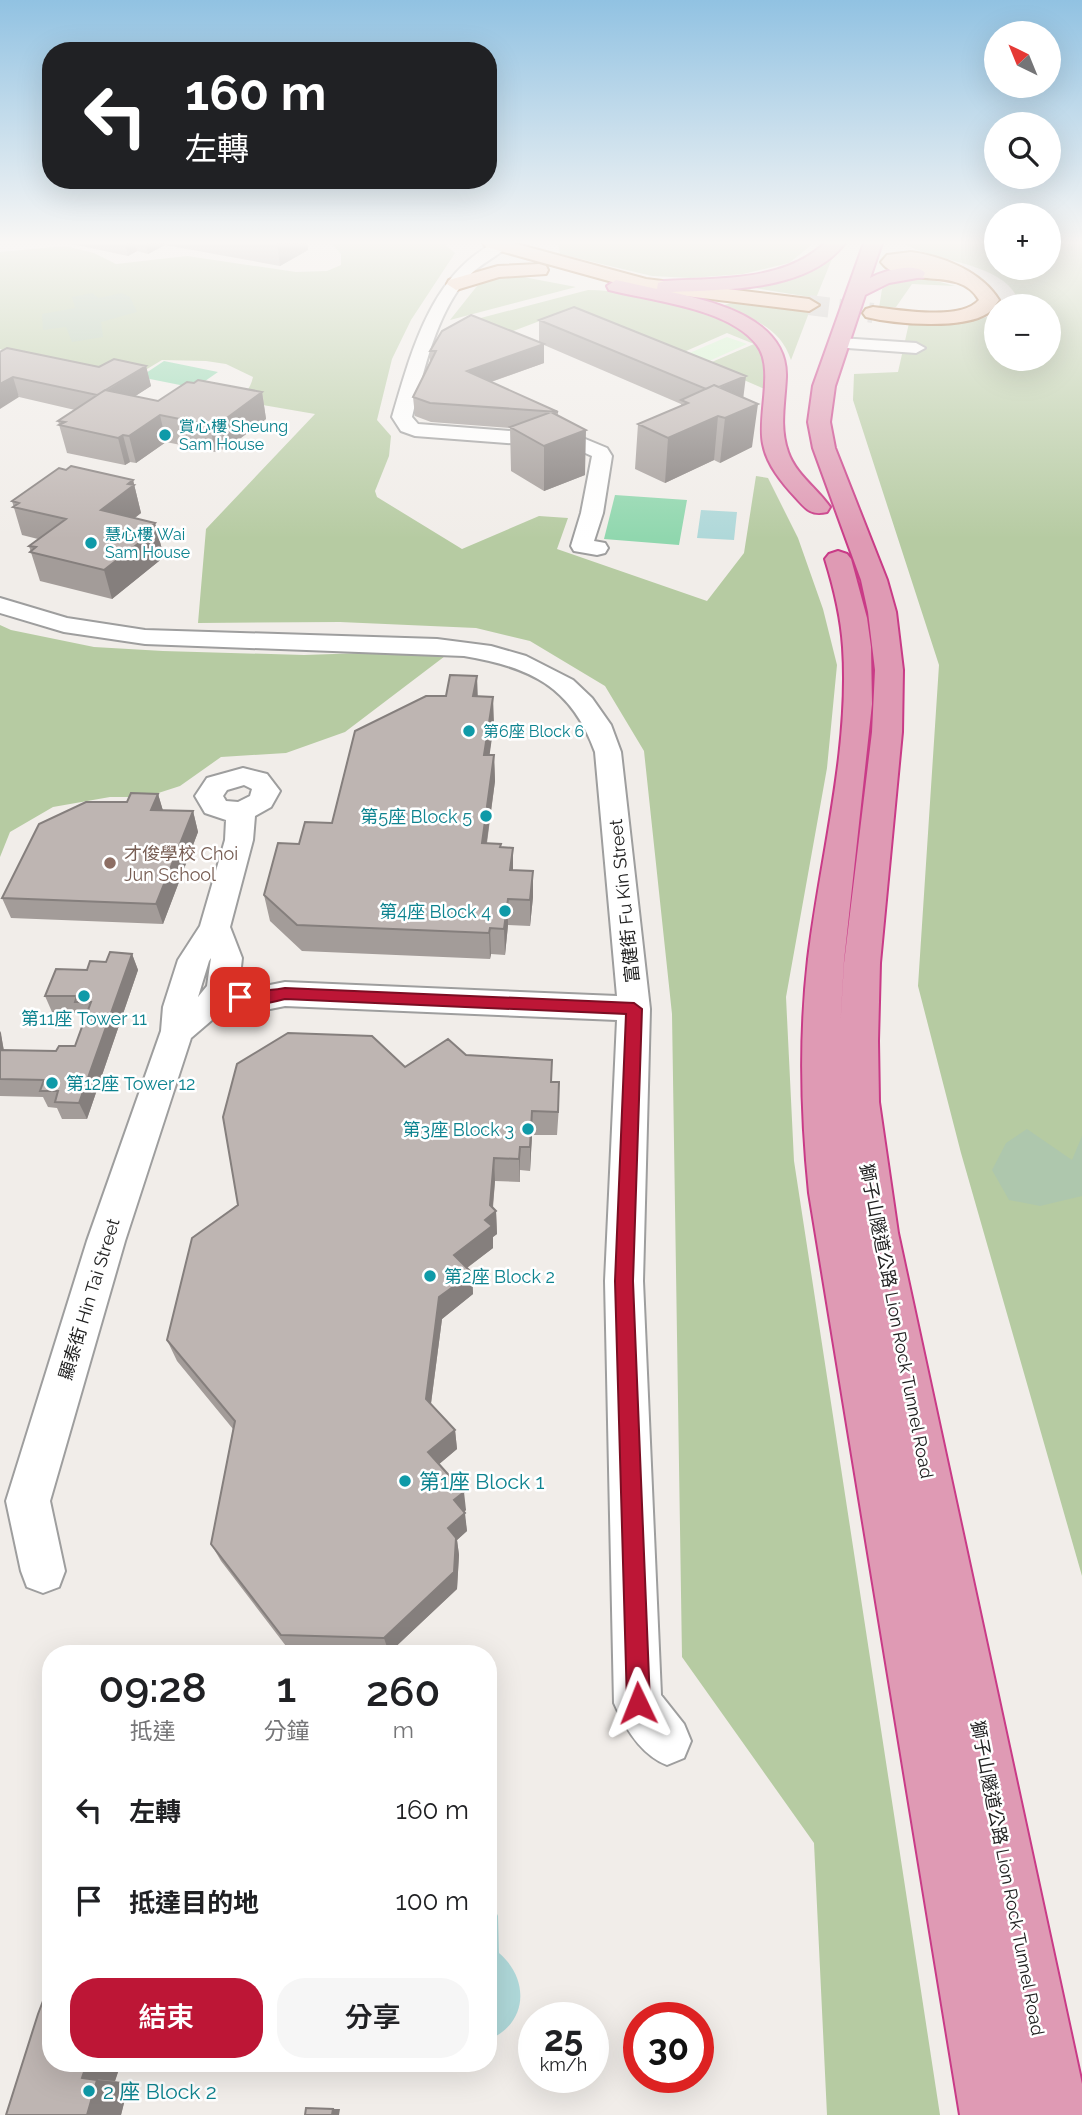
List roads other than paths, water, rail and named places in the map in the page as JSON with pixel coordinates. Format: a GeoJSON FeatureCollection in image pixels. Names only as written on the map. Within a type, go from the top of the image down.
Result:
{"type":"FeatureCollection","features":[{"type":"Feature","properties":{"kind":"highway"},"geometry":{"type":"LineString","coordinates":[[766,342],[776,359],[773,435],[777,453],[785,470],[824,523]]}},
{"type":"Feature","properties":{"kind":"highway","name":"獅子山隧道公路 Lion Rock Tunnel Road"},"geometry":{"type":"LineString","coordinates":[[803,385],[826,342]]}},
{"type":"Feature","properties":{"kind":"highway","name":"獅子山隧道公路 Lion Rock Tunnel Road"},"geometry":{"type":"LineString","coordinates":[[832,342],[819,422],[831,471],[881,605],[889,691],[860,998],[859,1092],[866,1158],[877,1233],[1056,2115]]}},
{"type":"Feature","properties":{"kind":"highway"},"geometry":{"type":"LineString","coordinates":[[803,459],[851,597],[860,664],[857,730],[824,990],[820,1068],[824,1146],[832,1207],[993,2115]]}},
{"type":"Feature","properties":{"kind":"street"},"geometry":{"type":"LineString","coordinates":[[424,342],[402,418],[404,422],[415,430],[446,434],[578,442],[602,456],[592,513],[582,546],[597,548]]}},
{"type":"Feature","properties":{"kind":"street"},"geometry":{"type":"LineString","coordinates":[[896,342],[916,348]]}},
{"type":"Feature","properties":{"kind":"street","name":"富健街 Fu Kin Street"},"geometry":{"type":"LineString","coordinates":[[0,606],[64,625],[145,637],[437,646],[478,650],[517,659],[561,683],[596,716],[608,752],[634,1009],[624,1281],[638,1703],[667,1741]]}},
{"type":"Feature","properties":{"kind":"street","name":"顯泰街 Hin Tai Street"},"geometry":{"type":"LineString","coordinates":[[43,1571],[28,1501],[106,1241],[180,1013],[194,960],[215,927],[239,840],[241,811]]}},
{"type":"Feature","properties":{"kind":"street"},"geometry":{"type":"LineString","coordinates":[[180,1013],[205,1013],[221,985],[228,964],[215,927]]}},
{"type":"Feature","properties":{"kind":"street"},"geometry":{"type":"LineString","coordinates":[[221,985],[265,998],[285,993],[634,1009]]}},
{"type":"Feature","properties":{"kind":"water"},"geometry":{"type":"Polygon","coordinates":[[[701,510],[737,512],[734,540],[697,538],[701,510]]]}},
{"type":"Feature","properties":{"kind":"water"},"geometry":{"type":"Polygon","coordinates":[[[497,1914],[499,1953],[516,1975],[520,1988],[517,2012],[511,2023],[497,2035],[497,1914]]]}},
{"type":"Feature","properties":{"kind":"place","name":"賞心樓 Sheung Sam House"},"geometry":{"type":"Point","coordinates":[165,435]}},
{"type":"Feature","properties":{"kind":"place","name":"慧心樓 Wai Sam House"},"geometry":{"type":"Point","coordinates":[91,543]}},
{"type":"Feature","properties":{"kind":"place","name":"第6座 Block 6"},"geometry":{"type":"Point","coordinates":[469,731]}},
{"type":"Feature","properties":{"kind":"place","name":"第5座 Block 5"},"geometry":{"type":"Point","coordinates":[486,816]}},
{"type":"Feature","properties":{"kind":"place","name":"才俊學校 Choi Jun School"},"geometry":{"type":"Point","coordinates":[110,863]}},
{"type":"Feature","properties":{"kind":"place","name":"第4座 Block 4"},"geometry":{"type":"Point","coordinates":[505,911]}},
{"type":"Feature","properties":{"kind":"place","name":"第11座 Tower 11"},"geometry":{"type":"Point","coordinates":[84,996]}},
{"type":"Feature","properties":{"kind":"place","name":"第12座 Tower 12"},"geometry":{"type":"Point","coordinates":[52,1083]}},
{"type":"Feature","properties":{"kind":"place","name":"第3座 Block 3"},"geometry":{"type":"Point","coordinates":[528,1129]}},
{"type":"Feature","properties":{"kind":"place","name":"第2座 Block 2"},"geometry":{"type":"Point","coordinates":[430,1276]}},
{"type":"Feature","properties":{"kind":"place","name":"第1座 Block 1"},"geometry":{"type":"Point","coordinates":[405,1481]}},
{"type":"Feature","properties":{"kind":"place","name":"2 座 Block 2"},"geometry":{"type":"Point","coordinates":[89,2091]}}]}
